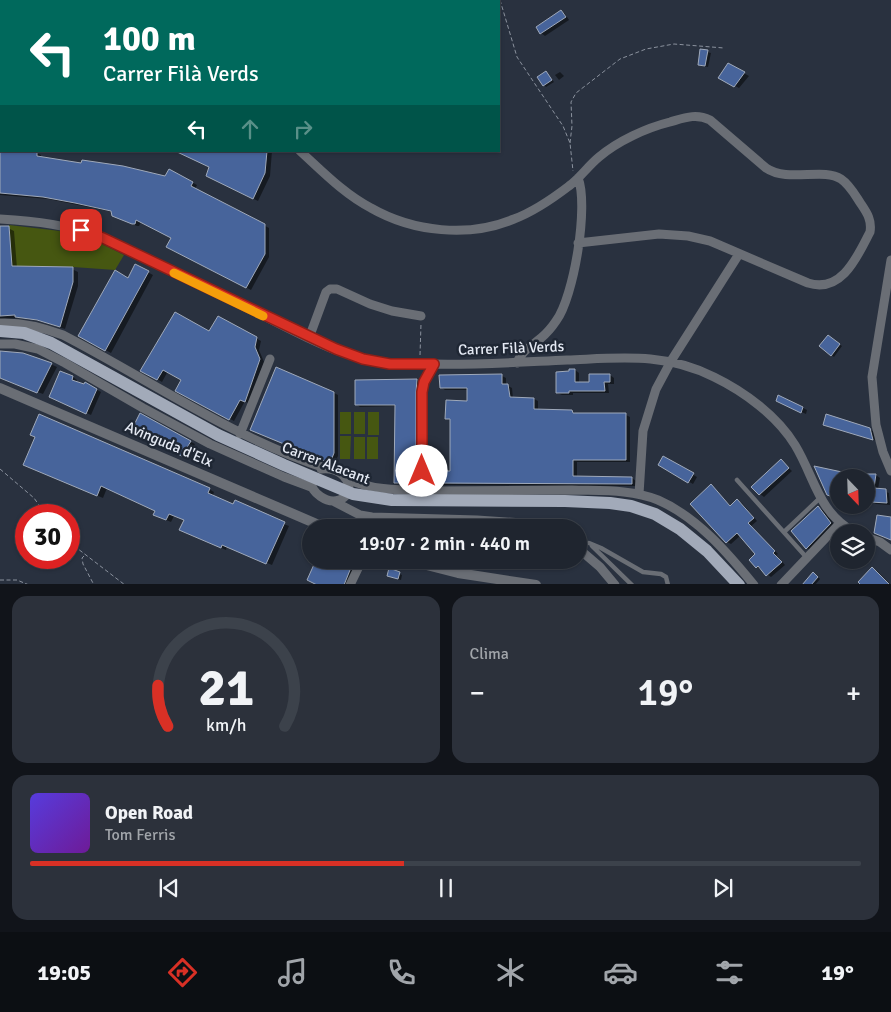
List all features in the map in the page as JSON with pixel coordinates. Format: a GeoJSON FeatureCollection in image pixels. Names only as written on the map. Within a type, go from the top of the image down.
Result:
{"type":"FeatureCollection","features":[{"type":"Feature","properties":{"kind":"main road","name":"Carrer Alacant"},"geometry":{"type":"LineString","coordinates":[[0,331],[24,333],[58,346],[218,435],[298,471],[346,487],[363,496],[392,500],[589,502],[631,506],[656,514],[680,528],[707,551],[739,584]]}},
{"type":"Feature","properties":{"kind":"street"},"geometry":{"type":"LineString","coordinates":[[301,152],[349,194],[370,208],[408,223],[438,229],[477,229],[512,220],[534,209],[578,178],[601,155],[630,138],[665,123],[688,117],[701,117],[710,120],[766,168],[776,174],[830,176],[841,179],[850,188],[871,222],[870,232],[850,268],[837,279],[823,284],[808,283],[710,241],[670,234],[578,243]]}},
{"type":"Feature","properties":{"kind":"street"},"geometry":{"type":"LineString","coordinates":[[517,362],[520,355],[543,337],[551,328],[563,310],[570,287],[578,243],[582,193],[578,178]]}},
{"type":"Feature","properties":{"kind":"street","name":"Carrer Filà Verds"},"geometry":{"type":"LineString","coordinates":[[0,219],[51,223],[81,230],[103,238],[309,338],[363,359],[390,364],[517,362],[637,357],[671,361],[714,377],[755,402],[776,420],[795,446],[828,511],[840,523]]}},
{"type":"Feature","properties":{"kind":"street"},"geometry":{"type":"LineString","coordinates":[[639,494],[642,443],[646,419],[656,389],[671,361],[739,254]]}},
{"type":"Feature","properties":{"kind":"street"},"geometry":{"type":"LineString","coordinates":[[891,260],[872,377],[876,425],[883,452],[891,471]]}},
{"type":"Feature","properties":{"kind":"street"},"geometry":{"type":"LineString","coordinates":[[309,338],[326,292],[330,288],[337,288],[392,312],[421,316]]}},
{"type":"Feature","properties":{"kind":"street","name":"Carrer Alacant"},"geometry":{"type":"LineString","coordinates":[[0,323],[18,323],[40,327],[63,335],[240,434],[295,458],[316,476]]}},
{"type":"Feature","properties":{"kind":"street","name":"Carrer Alacant"},"geometry":{"type":"LineString","coordinates":[[24,333],[40,327]]}},
{"type":"Feature","properties":{"kind":"street"},"geometry":{"type":"LineString","coordinates":[[24,333],[34,348]]}},
{"type":"Feature","properties":{"kind":"street","name":"Carrer Alacant"},"geometry":{"type":"LineString","coordinates":[[0,344],[34,348],[66,363],[210,444],[284,477],[316,476]]}},
{"type":"Feature","properties":{"kind":"street"},"geometry":{"type":"LineString","coordinates":[[240,434],[270,359]]}},
{"type":"Feature","properties":{"kind":"street"},"geometry":{"type":"LineString","coordinates":[[422,490],[422,392],[424,382],[434,364]]}},
{"type":"Feature","properties":{"kind":"street","name":"Avinguda d'Elx"},"geometry":{"type":"LineString","coordinates":[[0,388],[305,519]]}},
{"type":"Feature","properties":{"kind":"street"},"geometry":{"type":"LineString","coordinates":[[316,476],[318,495],[360,514],[372,517],[442,519]]}},
{"type":"Feature","properties":{"kind":"street","name":"Carrer Alacant"},"geometry":{"type":"LineString","coordinates":[[346,487],[355,483],[376,487],[422,490],[585,490],[639,494],[668,505],[694,522],[721,547],[754,584]]}},
{"type":"Feature","properties":{"kind":"street"},"geometry":{"type":"LineString","coordinates":[[334,501],[346,487]]}},
{"type":"Feature","properties":{"kind":"street"},"geometry":{"type":"LineString","coordinates":[[781,584],[840,523]]}},
{"type":"Feature","properties":{"kind":"street"},"geometry":{"type":"LineString","coordinates":[[875,540],[891,550]]}},
{"type":"Feature","properties":{"kind":"street"},"geometry":{"type":"LineString","coordinates":[[587,556],[615,584]]}},
{"type":"Feature","properties":{"kind":"street"},"geometry":{"type":"LineString","coordinates":[[350,584],[358,569]]}},
{"type":"Feature","properties":{"kind":"street"},"geometry":{"type":"LineString","coordinates":[[448,569],[471,571],[536,584]]}},
{"type":"Feature","properties":{"kind":"lane"},"geometry":{"type":"LineString","coordinates":[[737,480],[807,558]]}},
{"type":"Feature","properties":{"kind":"lane"},"geometry":{"type":"LineString","coordinates":[[784,532],[820,498]]}},
{"type":"Feature","properties":{"kind":"lane"},"geometry":{"type":"LineString","coordinates":[[632,584],[589,543],[643,572],[661,574],[666,578],[668,584]]}},
{"type":"Feature","properties":{"kind":"path"},"geometry":{"type":"LineString","coordinates":[[500,0],[517,57],[563,126],[570,143]]}},
{"type":"Feature","properties":{"kind":"path"},"geometry":{"type":"LineString","coordinates":[[578,178],[573,171],[570,143],[572,126],[571,102],[576,94],[620,59],[646,49],[674,44],[724,48]]}},
{"type":"Feature","properties":{"kind":"path"},"geometry":{"type":"LineString","coordinates":[[420,354],[421,316]]}},
{"type":"Feature","properties":{"kind":"path"},"geometry":{"type":"LineString","coordinates":[[0,469],[34,498],[38,504]]}},
{"type":"Feature","properties":{"kind":"path"},"geometry":{"type":"LineString","coordinates":[[80,552],[125,584]]}},
{"type":"Feature","properties":{"kind":"path"},"geometry":{"type":"LineString","coordinates":[[84,555],[82,558],[83,564],[94,584]]}},
{"type":"Feature","properties":{"kind":"path"},"geometry":{"type":"LineString","coordinates":[[0,580],[17,580],[30,584]]}},
{"type":"Feature","properties":{"kind":"green space"},"geometry":{"type":"Polygon","coordinates":[[[9,225],[60,231],[96,241],[124,255],[115,270],[12,266],[9,225]]]}},
{"type":"Feature","properties":{"kind":"green space"},"geometry":{"type":"Polygon","coordinates":[[[340,412],[351,412],[351,434],[340,434],[340,412]]]}},
{"type":"Feature","properties":{"kind":"green space"},"geometry":{"type":"Polygon","coordinates":[[[354,412],[365,412],[365,434],[354,434],[354,412]]]}},
{"type":"Feature","properties":{"kind":"green space"},"geometry":{"type":"Polygon","coordinates":[[[368,412],[379,412],[379,435],[368,435],[368,412]]]}},
{"type":"Feature","properties":{"kind":"green space"},"geometry":{"type":"Polygon","coordinates":[[[340,436],[351,436],[350,459],[340,459],[340,436]]]}},
{"type":"Feature","properties":{"kind":"green space"},"geometry":{"type":"Polygon","coordinates":[[[354,437],[365,437],[365,459],[354,459],[354,437]]]}},
{"type":"Feature","properties":{"kind":"green space"},"geometry":{"type":"Polygon","coordinates":[[[367,437],[378,437],[378,459],[367,459],[367,437]]]}},
{"type":"Feature","properties":{"kind":"building"},"geometry":{"type":"Polygon","coordinates":[[[561,10],[566,17],[540,34],[536,27],[561,10]]]}},
{"type":"Feature","properties":{"kind":"building"},"geometry":{"type":"Polygon","coordinates":[[[700,49],[708,50],[705,66],[698,65],[700,49]]]}},
{"type":"Feature","properties":{"kind":"building"},"geometry":{"type":"Polygon","coordinates":[[[728,63],[745,72],[734,87],[718,78],[728,63]]]}},
{"type":"Feature","properties":{"kind":"building"},"geometry":{"type":"Polygon","coordinates":[[[546,71],[552,80],[543,86],[537,77],[546,71]]]}},
{"type":"Feature","properties":{"kind":"building"},"geometry":{"type":"Polygon","coordinates":[[[0,152],[37,152],[37,156],[81,163],[82,160],[123,166],[165,176],[169,169],[193,182],[191,186],[265,224],[265,254],[246,288],[166,247],[171,238],[136,220],[135,224],[132,224],[112,216],[111,211],[75,203],[43,197],[0,193],[0,152]]]}},
{"type":"Feature","properties":{"kind":"building"},"geometry":{"type":"Polygon","coordinates":[[[177,152],[267,152],[265,173],[253,199],[206,176],[209,167],[177,152]]]}},
{"type":"Feature","properties":{"kind":"building"},"geometry":{"type":"Polygon","coordinates":[[[0,226],[9,226],[12,266],[73,267],[73,282],[60,327],[37,320],[15,317],[15,315],[0,316],[0,226]]]}},
{"type":"Feature","properties":{"kind":"building"},"geometry":{"type":"Polygon","coordinates":[[[135,264],[149,271],[105,351],[78,336],[115,270],[128,278],[135,264]]]}},
{"type":"Feature","properties":{"kind":"building"},"geometry":{"type":"Polygon","coordinates":[[[175,312],[209,331],[218,316],[257,337],[255,347],[260,359],[245,402],[240,400],[229,420],[175,391],[181,380],[163,370],[157,380],[140,371],[175,312]]]}},
{"type":"Feature","properties":{"kind":"building"},"geometry":{"type":"Polygon","coordinates":[[[828,335],[840,344],[831,356],[819,346],[828,335]]]}},
{"type":"Feature","properties":{"kind":"building"},"geometry":{"type":"Polygon","coordinates":[[[0,351],[23,353],[52,363],[37,393],[0,378],[0,351]]]}},
{"type":"Feature","properties":{"kind":"building"},"geometry":{"type":"Polygon","coordinates":[[[276,367],[334,392],[334,453],[330,463],[250,430],[276,367]]]}},
{"type":"Feature","properties":{"kind":"building"},"geometry":{"type":"Polygon","coordinates":[[[569,369],[575,369],[575,382],[589,382],[589,374],[610,374],[610,382],[604,382],[605,391],[556,393],[556,372],[569,371],[569,369]]]}},
{"type":"Feature","properties":{"kind":"building"},"geometry":{"type":"Polygon","coordinates":[[[60,371],[73,376],[72,380],[84,384],[85,382],[97,389],[86,414],[49,397],[60,371]]]}},
{"type":"Feature","properties":{"kind":"building"},"geometry":{"type":"Polygon","coordinates":[[[502,374],[502,384],[508,384],[510,397],[534,398],[534,409],[572,410],[573,413],[626,413],[626,460],[573,460],[573,476],[632,477],[632,484],[428,483],[428,471],[450,471],[450,419],[445,419],[446,400],[467,401],[467,388],[440,388],[439,375],[502,374]]]}},
{"type":"Feature","properties":{"kind":"building"},"geometry":{"type":"Polygon","coordinates":[[[417,379],[416,483],[394,483],[395,405],[355,405],[355,380],[417,379]]]}},
{"type":"Feature","properties":{"kind":"building"},"geometry":{"type":"Polygon","coordinates":[[[778,395],[803,407],[801,413],[776,401],[778,395]]]}},
{"type":"Feature","properties":{"kind":"building"},"geometry":{"type":"Polygon","coordinates":[[[140,413],[191,441],[182,456],[130,433],[140,413]]]}},
{"type":"Feature","properties":{"kind":"building"},"geometry":{"type":"Polygon","coordinates":[[[39,414],[210,488],[208,493],[233,504],[235,500],[285,522],[266,564],[222,545],[221,548],[179,530],[184,520],[169,514],[166,520],[153,515],[155,511],[101,486],[97,496],[23,465],[35,437],[30,435],[39,414]]]}},
{"type":"Feature","properties":{"kind":"building"},"geometry":{"type":"Polygon","coordinates":[[[826,414],[870,428],[873,440],[823,425],[826,414]]]}},
{"type":"Feature","properties":{"kind":"building"},"geometry":{"type":"Polygon","coordinates":[[[663,456],[694,473],[688,483],[658,465],[663,456]]]}},
{"type":"Feature","properties":{"kind":"building"},"geometry":{"type":"Polygon","coordinates":[[[781,459],[789,468],[759,495],[751,487],[781,459]]]}},
{"type":"Feature","properties":{"kind":"building"},"geometry":{"type":"Polygon","coordinates":[[[814,466],[830,469],[830,496],[827,495],[814,466]]]}},
{"type":"Feature","properties":{"kind":"building"},"geometry":{"type":"Polygon","coordinates":[[[711,484],[730,506],[737,499],[754,518],[748,523],[775,551],[773,553],[782,562],[766,576],[758,566],[756,568],[749,560],[755,554],[737,533],[726,543],[690,504],[711,484]]]}},
{"type":"Feature","properties":{"kind":"building"},"geometry":{"type":"Polygon","coordinates":[[[875,488],[886,489],[887,503],[875,502],[875,488]]]}},
{"type":"Feature","properties":{"kind":"building"},"geometry":{"type":"Polygon","coordinates":[[[818,506],[831,523],[806,549],[791,531],[818,506]]]}},
{"type":"Feature","properties":{"kind":"building"},"geometry":{"type":"Polygon","coordinates":[[[877,515],[891,517],[891,540],[875,533],[877,515]]]}},
{"type":"Feature","properties":{"kind":"building"},"geometry":{"type":"Polygon","coordinates":[[[312,569],[350,569],[344,584],[315,584],[307,580],[312,569]]]}},
{"type":"Feature","properties":{"kind":"building"},"geometry":{"type":"Polygon","coordinates":[[[389,569],[400,572],[398,579],[387,576],[389,569]]]}},
{"type":"Feature","properties":{"kind":"building"},"geometry":{"type":"Polygon","coordinates":[[[870,569],[874,569],[889,584],[860,584],[858,582],[870,569]]]}},
{"type":"Feature","properties":{"kind":"building"},"geometry":{"type":"Polygon","coordinates":[[[813,572],[818,577],[812,584],[803,584],[813,572]]]}},
{"type":"Feature","properties":{"kind":"slow traffic"},"geometry":{"type":"LineString","coordinates":[[174,273],[263,316]]}},
{"type":"Feature","properties":{"kind":"route"},"geometry":{"type":"LineString","coordinates":[[81,230],[103,238],[309,338],[336,349],[363,359],[390,364],[434,364],[424,382],[422,392],[422,471]]}}]}
